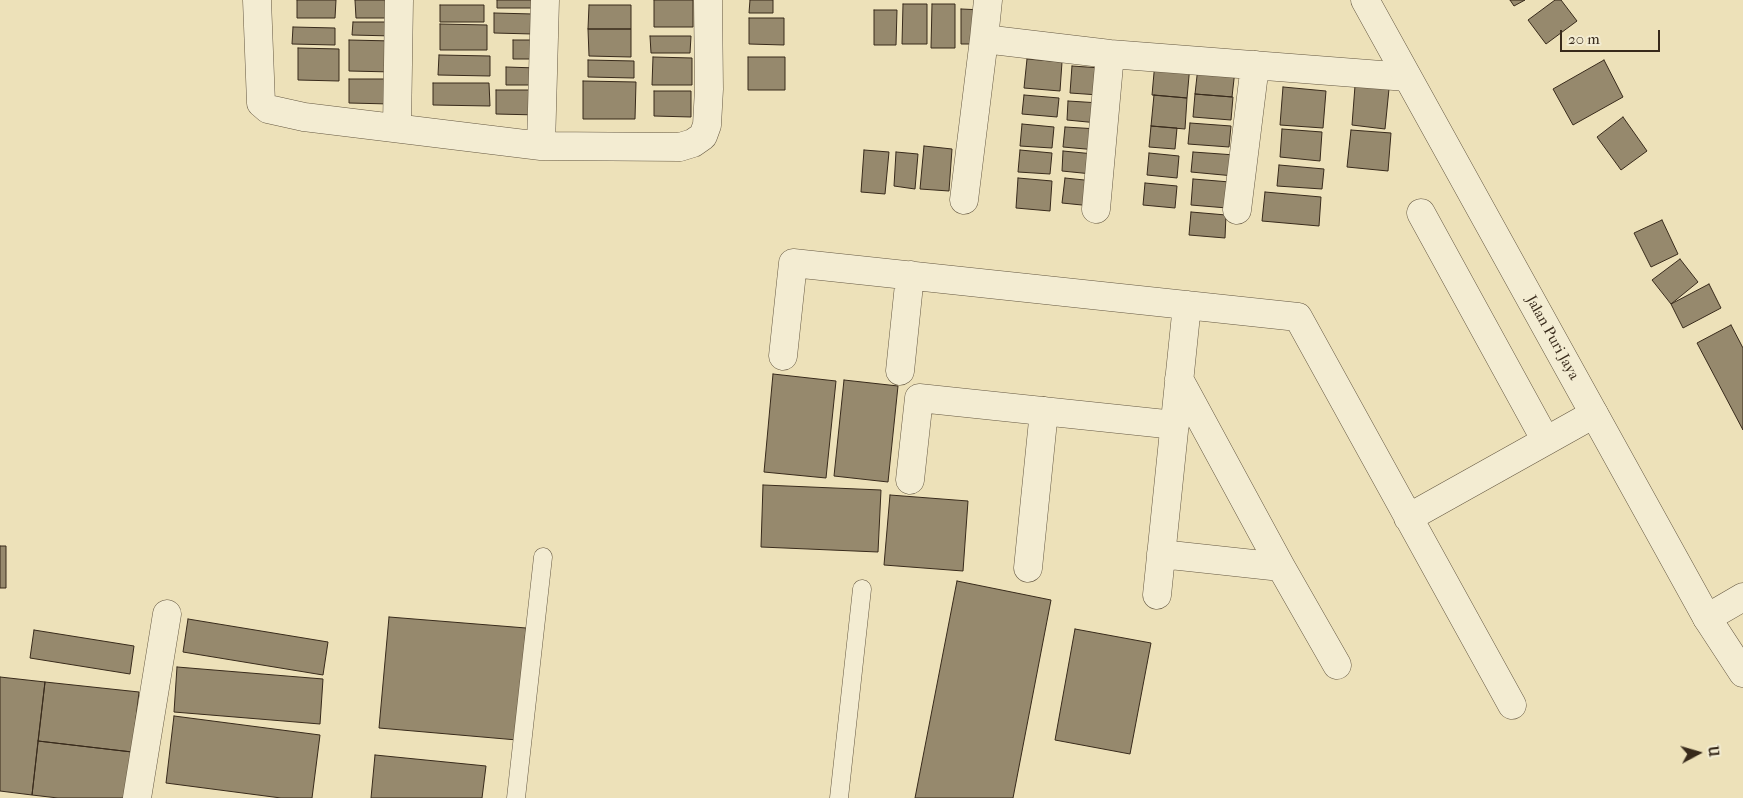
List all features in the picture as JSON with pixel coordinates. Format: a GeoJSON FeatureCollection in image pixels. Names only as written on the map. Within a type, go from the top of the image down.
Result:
{"type":"FeatureCollection","features":[{"type":"Feature","properties":{"kind":"street"},"geometry":{"type":"LineString","coordinates":[[257,0],[260,103],[264,107],[304,117],[541,146],[680,147],[693,143],[703,136],[707,125],[709,111],[708,0]]}},
{"type":"Feature","properties":{"kind":"street"},"geometry":{"type":"LineString","coordinates":[[397,128],[399,0]]}},
{"type":"Feature","properties":{"kind":"street"},"geometry":{"type":"LineString","coordinates":[[541,146],[545,0]]}},
{"type":"Feature","properties":{"kind":"street"},"geometry":{"type":"LineString","coordinates":[[964,200],[988,0]]}},
{"type":"Feature","properties":{"kind":"street","name":"Jalan Puri Jaya"},"geometry":{"type":"LineString","coordinates":[[1365,0],[1707,618],[1743,673]]}},
{"type":"Feature","properties":{"kind":"street"},"geometry":{"type":"LineString","coordinates":[[984,39],[1110,54],[1407,77]]}},
{"type":"Feature","properties":{"kind":"street"},"geometry":{"type":"LineString","coordinates":[[1096,209],[1110,54]]}},
{"type":"Feature","properties":{"kind":"street"},"geometry":{"type":"LineString","coordinates":[[1237,210],[1255,65]]}},
{"type":"Feature","properties":{"kind":"street"},"geometry":{"type":"LineString","coordinates":[[1420,213],[1546,441]]}},
{"type":"Feature","properties":{"kind":"street"},"geometry":{"type":"LineString","coordinates":[[783,356],[793,262],[1298,317],[1512,705]]}},
{"type":"Feature","properties":{"kind":"street"},"geometry":{"type":"LineString","coordinates":[[900,371],[910,275]]}},
{"type":"Feature","properties":{"kind":"street"},"geometry":{"type":"LineString","coordinates":[[1157,595],[1187,305]]}},
{"type":"Feature","properties":{"kind":"street"},"geometry":{"type":"LineString","coordinates":[[1179,379],[1281,567],[1337,664]]}},
{"type":"Feature","properties":{"kind":"street"},"geometry":{"type":"LineString","coordinates":[[910,480],[919,398],[1174,425]]}},
{"type":"Feature","properties":{"kind":"street"},"geometry":{"type":"LineString","coordinates":[[1028,568],[1044,411]]}},
{"type":"Feature","properties":{"kind":"street"},"geometry":{"type":"LineString","coordinates":[[1408,518],[1594,414]]}},
{"type":"Feature","properties":{"kind":"street"},"geometry":{"type":"LineString","coordinates":[[1161,554],[1281,567]]}},
{"type":"Feature","properties":{"kind":"street"},"geometry":{"type":"LineString","coordinates":[[1707,618],[1743,597]]}},
{"type":"Feature","properties":{"kind":"street"},"geometry":{"type":"LineString","coordinates":[[137,798],[167,614]]}},
{"type":"Feature","properties":{"kind":"lane"},"geometry":{"type":"LineString","coordinates":[[516,798],[543,557]]}},
{"type":"Feature","properties":{"kind":"lane"},"geometry":{"type":"LineString","coordinates":[[839,798],[862,588]]}},
{"type":"Feature","properties":{"kind":"building"},"geometry":{"type":"Polygon","coordinates":[[[297,0],[336,0],[335,18],[297,18],[297,0]]]}},
{"type":"Feature","properties":{"kind":"building"},"geometry":{"type":"Polygon","coordinates":[[[355,0],[391,0],[391,18],[356,18],[355,0]]]}},
{"type":"Feature","properties":{"kind":"building"},"geometry":{"type":"Polygon","coordinates":[[[497,0],[535,0],[535,8],[497,8],[497,0]]]}},
{"type":"Feature","properties":{"kind":"building"},"geometry":{"type":"Polygon","coordinates":[[[654,0],[693,0],[693,27],[654,27],[654,0]]]}},
{"type":"Feature","properties":{"kind":"building"},"geometry":{"type":"Polygon","coordinates":[[[750,0],[773,0],[773,13],[749,13],[750,0]]]}},
{"type":"Feature","properties":{"kind":"building"},"geometry":{"type":"Polygon","coordinates":[[[1510,0],[1525,0],[1514,6],[1510,0]]]}},
{"type":"Feature","properties":{"kind":"building"},"geometry":{"type":"Polygon","coordinates":[[[1555,0],[1561,0],[1577,21],[1546,44],[1528,20],[1555,0]]]}},
{"type":"Feature","properties":{"kind":"building"},"geometry":{"type":"Polygon","coordinates":[[[903,4],[927,4],[927,44],[902,44],[903,4]]]}},
{"type":"Feature","properties":{"kind":"building"},"geometry":{"type":"Polygon","coordinates":[[[932,4],[955,4],[955,48],[931,48],[932,4]]]}},
{"type":"Feature","properties":{"kind":"building"},"geometry":{"type":"Polygon","coordinates":[[[440,5],[484,5],[484,22],[440,22],[440,5]]]}},
{"type":"Feature","properties":{"kind":"building"},"geometry":{"type":"Polygon","coordinates":[[[589,5],[631,5],[631,29],[588,29],[589,5]]]}},
{"type":"Feature","properties":{"kind":"building"},"geometry":{"type":"Polygon","coordinates":[[[961,9],[983,10],[982,44],[961,44],[961,9]]]}},
{"type":"Feature","properties":{"kind":"building"},"geometry":{"type":"Polygon","coordinates":[[[874,10],[897,10],[896,45],[874,45],[874,10]]]}},
{"type":"Feature","properties":{"kind":"building"},"geometry":{"type":"Polygon","coordinates":[[[494,13],[533,14],[533,34],[494,33],[494,13]]]}},
{"type":"Feature","properties":{"kind":"building"},"geometry":{"type":"Polygon","coordinates":[[[749,18],[784,18],[784,45],[749,44],[749,18]]]}},
{"type":"Feature","properties":{"kind":"building"},"geometry":{"type":"Polygon","coordinates":[[[353,22],[393,22],[393,36],[352,35],[353,22]]]}},
{"type":"Feature","properties":{"kind":"building"},"geometry":{"type":"Polygon","coordinates":[[[440,24],[487,25],[487,50],[440,50],[440,24]]]}},
{"type":"Feature","properties":{"kind":"building"},"geometry":{"type":"Polygon","coordinates":[[[293,27],[335,28],[335,45],[292,44],[293,27]]]}},
{"type":"Feature","properties":{"kind":"building"},"geometry":{"type":"Polygon","coordinates":[[[588,29],[631,29],[631,57],[589,56],[588,29]]]}},
{"type":"Feature","properties":{"kind":"building"},"geometry":{"type":"Polygon","coordinates":[[[650,36],[691,36],[690,53],[651,53],[650,36]]]}},
{"type":"Feature","properties":{"kind":"building"},"geometry":{"type":"Polygon","coordinates":[[[349,40],[393,41],[393,72],[349,71],[349,40]]]}},
{"type":"Feature","properties":{"kind":"building"},"geometry":{"type":"Polygon","coordinates":[[[513,40],[542,40],[542,59],[513,59],[513,40]]]}},
{"type":"Feature","properties":{"kind":"building"},"geometry":{"type":"Polygon","coordinates":[[[298,48],[339,49],[339,81],[298,80],[298,48]]]}},
{"type":"Feature","properties":{"kind":"building"},"geometry":{"type":"Polygon","coordinates":[[[439,55],[490,56],[490,76],[438,75],[439,55]]]}},
{"type":"Feature","properties":{"kind":"building"},"geometry":{"type":"Polygon","coordinates":[[[653,57],[692,58],[692,85],[652,85],[653,57]]]}},
{"type":"Feature","properties":{"kind":"building"},"geometry":{"type":"Polygon","coordinates":[[[748,57],[785,57],[785,90],[748,90],[748,57]]]}},
{"type":"Feature","properties":{"kind":"building"},"geometry":{"type":"Polygon","coordinates":[[[1027,59],[1062,62],[1060,91],[1024,88],[1027,59]]]}},
{"type":"Feature","properties":{"kind":"building"},"geometry":{"type":"Polygon","coordinates":[[[588,60],[634,61],[634,78],[588,77],[588,60]]]}},
{"type":"Feature","properties":{"kind":"building"},"geometry":{"type":"Polygon","coordinates":[[[1604,60],[1623,97],[1573,125],[1553,89],[1604,60]]]}},
{"type":"Feature","properties":{"kind":"building"},"geometry":{"type":"Polygon","coordinates":[[[1155,62],[1190,65],[1187,98],[1152,95],[1155,62]]]}},
{"type":"Feature","properties":{"kind":"building"},"geometry":{"type":"Polygon","coordinates":[[[1072,66],[1101,68],[1099,95],[1070,93],[1072,66]]]}},
{"type":"Feature","properties":{"kind":"building"},"geometry":{"type":"Polygon","coordinates":[[[506,67],[537,68],[537,85],[506,85],[506,67]]]}},
{"type":"Feature","properties":{"kind":"building"},"geometry":{"type":"Polygon","coordinates":[[[1198,67],[1235,70],[1232,97],[1195,94],[1198,67]]]}},
{"type":"Feature","properties":{"kind":"building"},"geometry":{"type":"Polygon","coordinates":[[[349,79],[390,79],[390,104],[349,103],[349,79]]]}},
{"type":"Feature","properties":{"kind":"building"},"geometry":{"type":"Polygon","coordinates":[[[583,81],[636,82],[635,119],[583,119],[583,81]]]}},
{"type":"Feature","properties":{"kind":"building"},"geometry":{"type":"Polygon","coordinates":[[[433,83],[489,83],[490,106],[433,105],[433,83]]]}},
{"type":"Feature","properties":{"kind":"building"},"geometry":{"type":"Polygon","coordinates":[[[1355,86],[1389,89],[1385,129],[1352,125],[1355,86]]]}},
{"type":"Feature","properties":{"kind":"building"},"geometry":{"type":"Polygon","coordinates":[[[1283,87],[1326,91],[1323,128],[1280,125],[1283,87]]]}},
{"type":"Feature","properties":{"kind":"building"},"geometry":{"type":"Polygon","coordinates":[[[496,90],[539,90],[538,115],[496,114],[496,90]]]}},
{"type":"Feature","properties":{"kind":"building"},"geometry":{"type":"Polygon","coordinates":[[[654,91],[691,91],[691,117],[654,116],[654,91]]]}},
{"type":"Feature","properties":{"kind":"building"},"geometry":{"type":"Polygon","coordinates":[[[1195,94],[1233,97],[1231,120],[1193,117],[1195,94]]]}},
{"type":"Feature","properties":{"kind":"building"},"geometry":{"type":"Polygon","coordinates":[[[1024,95],[1059,98],[1057,117],[1022,114],[1024,95]]]}},
{"type":"Feature","properties":{"kind":"building"},"geometry":{"type":"Polygon","coordinates":[[[1154,95],[1187,98],[1185,129],[1151,126],[1154,95]]]}},
{"type":"Feature","properties":{"kind":"building"},"geometry":{"type":"Polygon","coordinates":[[[1068,101],[1100,103],[1098,123],[1067,120],[1068,101]]]}},
{"type":"Feature","properties":{"kind":"building"},"geometry":{"type":"Polygon","coordinates":[[[1623,117],[1647,151],[1621,170],[1597,137],[1623,117]]]}},
{"type":"Feature","properties":{"kind":"building"},"geometry":{"type":"Polygon","coordinates":[[[1190,123],[1231,126],[1229,147],[1188,144],[1190,123]]]}},
{"type":"Feature","properties":{"kind":"building"},"geometry":{"type":"Polygon","coordinates":[[[1022,124],[1054,127],[1052,148],[1020,146],[1022,124]]]}},
{"type":"Feature","properties":{"kind":"building"},"geometry":{"type":"Polygon","coordinates":[[[1151,126],[1177,128],[1175,149],[1149,147],[1151,126]]]}},
{"type":"Feature","properties":{"kind":"building"},"geometry":{"type":"Polygon","coordinates":[[[1065,127],[1098,129],[1097,150],[1063,147],[1065,127]]]}},
{"type":"Feature","properties":{"kind":"building"},"geometry":{"type":"Polygon","coordinates":[[[1282,129],[1322,132],[1320,161],[1280,157],[1282,129]]]}},
{"type":"Feature","properties":{"kind":"building"},"geometry":{"type":"Polygon","coordinates":[[[1351,130],[1391,133],[1388,171],[1347,167],[1351,130]]]}},
{"type":"Feature","properties":{"kind":"building"},"geometry":{"type":"Polygon","coordinates":[[[924,146],[952,149],[949,191],[920,189],[924,146]]]}},
{"type":"Feature","properties":{"kind":"building"},"geometry":{"type":"Polygon","coordinates":[[[864,150],[889,152],[885,194],[861,192],[864,150]]]}},
{"type":"Feature","properties":{"kind":"building"},"geometry":{"type":"Polygon","coordinates":[[[1020,150],[1052,153],[1050,174],[1018,172],[1020,150]]]}},
{"type":"Feature","properties":{"kind":"building"},"geometry":{"type":"Polygon","coordinates":[[[1063,151],[1094,154],[1092,174],[1062,171],[1063,151]]]}},
{"type":"Feature","properties":{"kind":"building"},"geometry":{"type":"Polygon","coordinates":[[[896,152],[918,154],[915,189],[894,186],[896,152]]]}},
{"type":"Feature","properties":{"kind":"building"},"geometry":{"type":"Polygon","coordinates":[[[1193,152],[1235,155],[1234,176],[1191,172],[1193,152]]]}},
{"type":"Feature","properties":{"kind":"building"},"geometry":{"type":"Polygon","coordinates":[[[1149,153],[1179,156],[1177,178],[1147,175],[1149,153]]]}},
{"type":"Feature","properties":{"kind":"building"},"geometry":{"type":"Polygon","coordinates":[[[1279,165],[1324,169],[1322,189],[1277,186],[1279,165]]]}},
{"type":"Feature","properties":{"kind":"building"},"geometry":{"type":"Polygon","coordinates":[[[1018,178],[1052,181],[1050,211],[1016,208],[1018,178]]]}},
{"type":"Feature","properties":{"kind":"building"},"geometry":{"type":"Polygon","coordinates":[[[1065,178],[1094,181],[1092,206],[1062,203],[1065,178]]]}},
{"type":"Feature","properties":{"kind":"building"},"geometry":{"type":"Polygon","coordinates":[[[1193,179],[1230,182],[1227,208],[1191,205],[1193,179]]]}},
{"type":"Feature","properties":{"kind":"building"},"geometry":{"type":"Polygon","coordinates":[[[1145,183],[1177,186],[1175,208],[1143,205],[1145,183]]]}},
{"type":"Feature","properties":{"kind":"building"},"geometry":{"type":"Polygon","coordinates":[[[1265,192],[1321,197],[1319,226],[1262,221],[1265,192]]]}},
{"type":"Feature","properties":{"kind":"building"},"geometry":{"type":"Polygon","coordinates":[[[1191,212],[1226,215],[1225,238],[1189,235],[1191,212]]]}},
{"type":"Feature","properties":{"kind":"building"},"geometry":{"type":"Polygon","coordinates":[[[1662,220],[1678,254],[1651,267],[1634,233],[1662,220]]]}},
{"type":"Feature","properties":{"kind":"building"},"geometry":{"type":"Polygon","coordinates":[[[1680,259],[1698,282],[1671,304],[1652,280],[1680,259]]]}},
{"type":"Feature","properties":{"kind":"building"},"geometry":{"type":"Polygon","coordinates":[[[1709,284],[1721,308],[1683,328],[1671,304],[1709,284]]]}},
{"type":"Feature","properties":{"kind":"building"},"geometry":{"type":"Polygon","coordinates":[[[1731,325],[1743,348],[1743,430],[1697,343],[1731,325]]]}},
{"type":"Feature","properties":{"kind":"building"},"geometry":{"type":"Polygon","coordinates":[[[773,374],[836,381],[826,478],[764,472],[773,374]]]}},
{"type":"Feature","properties":{"kind":"building"},"geometry":{"type":"Polygon","coordinates":[[[844,380],[898,386],[888,482],[834,476],[844,380]]]}},
{"type":"Feature","properties":{"kind":"building"},"geometry":{"type":"Polygon","coordinates":[[[763,485],[881,490],[878,552],[761,547],[763,485]]]}},
{"type":"Feature","properties":{"kind":"building"},"geometry":{"type":"Polygon","coordinates":[[[890,495],[968,501],[963,571],[884,565],[890,495]]]}},
{"type":"Feature","properties":{"kind":"building"},"geometry":{"type":"Polygon","coordinates":[[[0,546],[6,546],[6,588],[0,588],[0,546]]]}},
{"type":"Feature","properties":{"kind":"building"},"geometry":{"type":"Polygon","coordinates":[[[957,581],[1051,600],[1013,798],[915,798],[957,581]]]}},
{"type":"Feature","properties":{"kind":"building"},"geometry":{"type":"Polygon","coordinates":[[[389,617],[526,628],[517,740],[379,728],[389,617]]]}},
{"type":"Feature","properties":{"kind":"building"},"geometry":{"type":"Polygon","coordinates":[[[188,619],[328,642],[323,675],[183,652],[188,619]]]}},
{"type":"Feature","properties":{"kind":"building"},"geometry":{"type":"Polygon","coordinates":[[[1075,629],[1151,643],[1130,754],[1055,740],[1075,629]]]}},
{"type":"Feature","properties":{"kind":"building"},"geometry":{"type":"Polygon","coordinates":[[[34,630],[134,646],[130,674],[30,658],[34,630]]]}},
{"type":"Feature","properties":{"kind":"building"},"geometry":{"type":"Polygon","coordinates":[[[177,667],[323,679],[320,724],[174,712],[177,667]]]}},
{"type":"Feature","properties":{"kind":"building"},"geometry":{"type":"Polygon","coordinates":[[[0,677],[45,682],[32,795],[0,791],[0,677]]]}},
{"type":"Feature","properties":{"kind":"building"},"geometry":{"type":"Polygon","coordinates":[[[45,682],[139,692],[132,752],[38,741],[45,682]]]}},
{"type":"Feature","properties":{"kind":"building"},"geometry":{"type":"Polygon","coordinates":[[[174,716],[320,735],[312,798],[281,798],[166,783],[174,716]]]}},
{"type":"Feature","properties":{"kind":"building"},"geometry":{"type":"Polygon","coordinates":[[[38,741],[132,752],[127,798],[58,798],[32,795],[38,741]]]}},
{"type":"Feature","properties":{"kind":"building"},"geometry":{"type":"Polygon","coordinates":[[[375,755],[486,766],[482,798],[371,798],[375,755]]]}}]}
